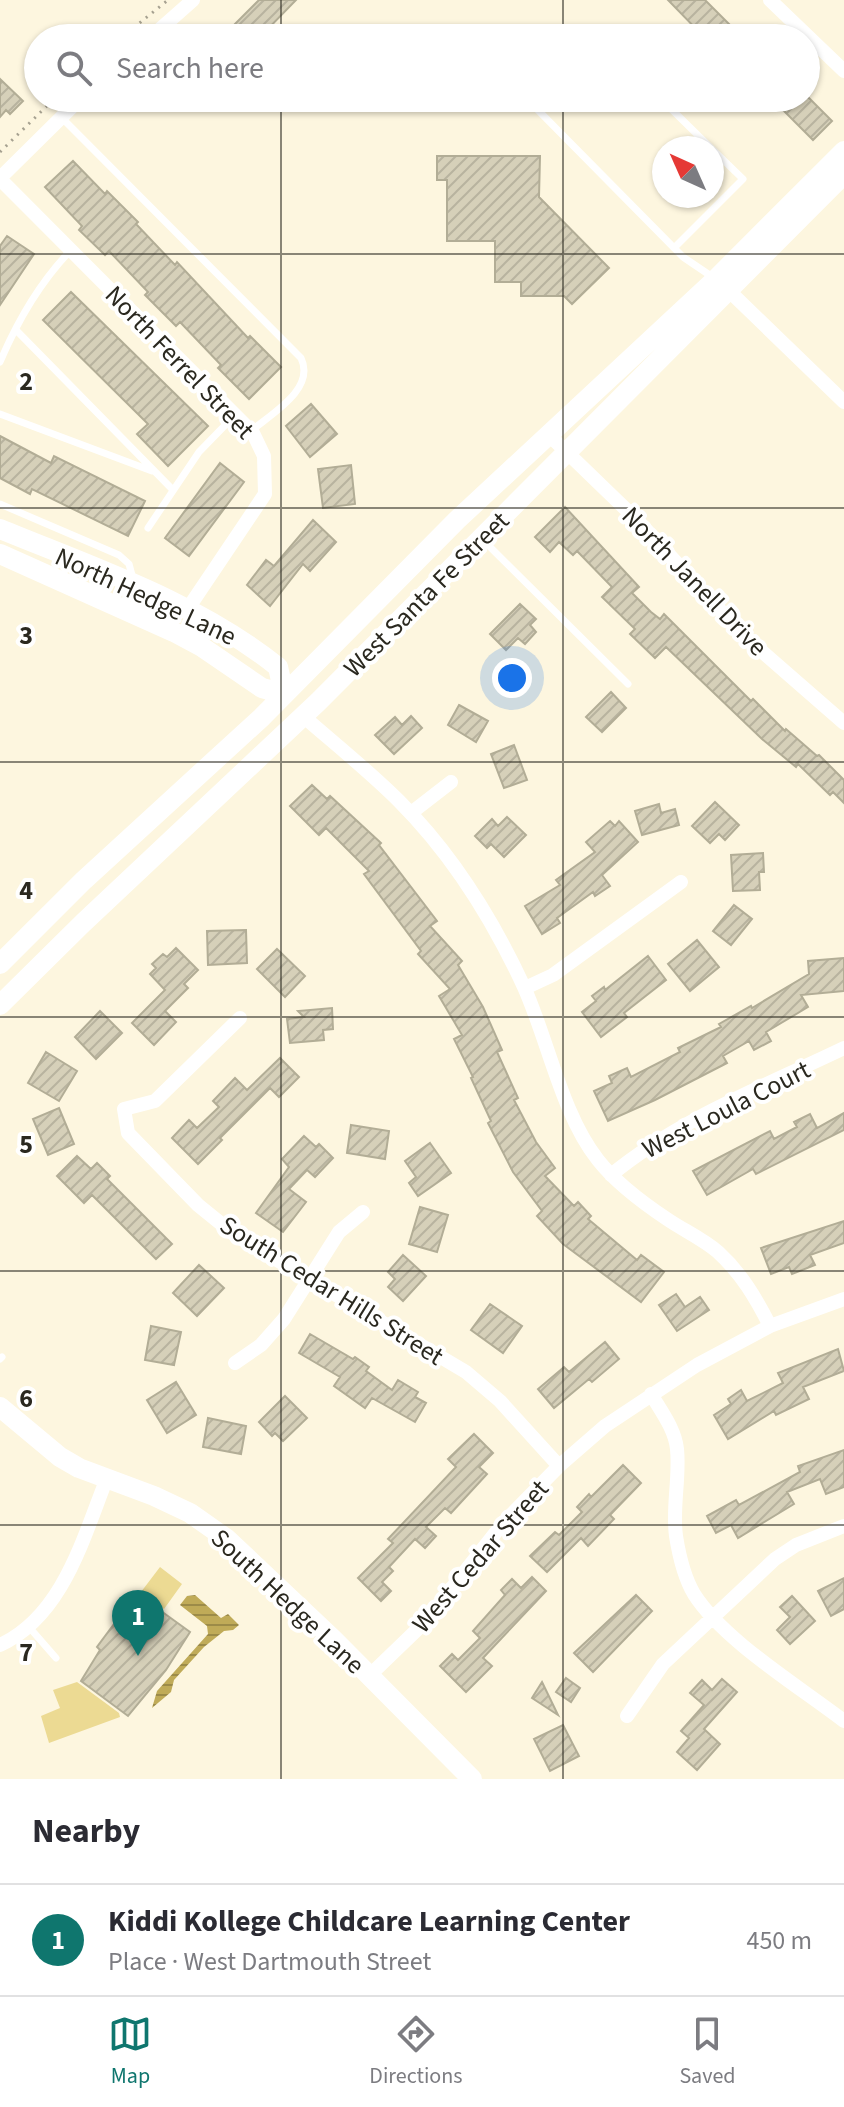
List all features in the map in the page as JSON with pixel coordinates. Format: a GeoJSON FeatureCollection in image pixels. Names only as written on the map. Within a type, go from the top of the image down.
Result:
{"type":"FeatureCollection","features":[{"type":"Feature","properties":{"kind":"street"},"geometry":{"type":"LineString","coordinates":[[166,24],[193,0]]}},
{"type":"Feature","properties":{"kind":"street"},"geometry":{"type":"LineString","coordinates":[[770,0],[795,24]]}},
{"type":"Feature","properties":{"kind":"street"},"geometry":{"type":"LineString","coordinates":[[820,48],[844,71]]}},
{"type":"Feature","properties":{"kind":"street"},"geometry":{"type":"LineString","coordinates":[[0,178],[66,112]]}},
{"type":"Feature","properties":{"kind":"street","name":"West Santa Fe Street"},"geometry":{"type":"LineString","coordinates":[[0,1005],[303,716],[482,539],[567,452],[844,151]]}},
{"type":"Feature","properties":{"kind":"street","name":"West Santa Fe Street"},"geometry":{"type":"LineString","coordinates":[[0,964],[84,880],[284,694],[446,531],[549,435],[844,174]]}},
{"type":"Feature","properties":{"kind":"street","name":"North Ferrel Street"},"geometry":{"type":"LineString","coordinates":[[0,178],[251,431],[264,456],[265,494],[187,610]]}},
{"type":"Feature","properties":{"kind":"street"},"geometry":{"type":"LineString","coordinates":[[722,284],[844,402]]}},
{"type":"Feature","properties":{"kind":"street","name":"North Janell Drive"},"geometry":{"type":"LineString","coordinates":[[549,435],[638,521],[743,635],[844,723]]}},
{"type":"Feature","properties":{"kind":"street","name":"North Hedge Lane"},"geometry":{"type":"LineString","coordinates":[[0,529],[135,585],[244,642],[278,667],[284,694],[262,688],[174,632],[0,554]]}},
{"type":"Feature","properties":{"kind":"street"},"geometry":{"type":"LineString","coordinates":[[284,694],[303,716],[411,813],[434,840],[489,920],[525,988],[576,1121],[596,1158],[611,1175],[663,1217],[716,1250],[740,1275],[770,1326]]}},
{"type":"Feature","properties":{"kind":"street"},"geometry":{"type":"LineString","coordinates":[[411,813],[451,782]]}},
{"type":"Feature","properties":{"kind":"street"},"geometry":{"type":"LineString","coordinates":[[525,988],[553,975],[681,882]]}},
{"type":"Feature","properties":{"kind":"street","name":"South Cedar Hills Street"},"geometry":{"type":"LineString","coordinates":[[240,1018],[155,1101],[124,1109],[128,1133],[198,1205],[223,1225],[466,1372],[500,1401],[559,1466]]}},
{"type":"Feature","properties":{"kind":"street","name":"West Loula Court"},"geometry":{"type":"LineString","coordinates":[[611,1175],[638,1152],[673,1131],[844,1048]]}},
{"type":"Feature","properties":{"kind":"street"},"geometry":{"type":"LineString","coordinates":[[235,1363],[269,1337],[284,1319],[339,1232],[363,1212]]}},
{"type":"Feature","properties":{"kind":"street","name":"West Cedar Street"},"geometry":{"type":"LineString","coordinates":[[369,1676],[425,1622],[504,1522],[559,1466],[605,1426],[697,1365],[770,1326],[844,1299]]}},
{"type":"Feature","properties":{"kind":"street"},"geometry":{"type":"LineString","coordinates":[[651,1394],[669,1424],[677,1448],[675,1533],[681,1563],[693,1593],[730,1635],[844,1721]]}},
{"type":"Feature","properties":{"kind":"street","name":"South Hedge Lane"},"geometry":{"type":"LineString","coordinates":[[0,1407],[60,1457],[79,1468],[190,1513],[227,1539],[251,1559],[472,1779]]}},
{"type":"Feature","properties":{"kind":"street"},"geometry":{"type":"LineString","coordinates":[[0,1645],[29,1627],[44,1612],[71,1566],[107,1478]]}},
{"type":"Feature","properties":{"kind":"street"},"geometry":{"type":"LineString","coordinates":[[627,1716],[663,1664],[775,1559],[796,1545],[844,1526]]}},
{"type":"Feature","properties":{"kind":"lane"},"geometry":{"type":"LineString","coordinates":[[540,112],[674,248],[699,270],[722,284]]}},
{"type":"Feature","properties":{"kind":"lane"},"geometry":{"type":"LineString","coordinates":[[675,112],[700,136]]}},
{"type":"Feature","properties":{"kind":"lane"},"geometry":{"type":"LineString","coordinates":[[61,117],[301,358],[305,366],[302,383],[294,394],[251,431]]}},
{"type":"Feature","properties":{"kind":"lane"},"geometry":{"type":"LineString","coordinates":[[724,160],[743,179],[724,198]]}},
{"type":"Feature","properties":{"kind":"lane"},"geometry":{"type":"LineString","coordinates":[[674,248],[714,208]]}},
{"type":"Feature","properties":{"kind":"lane"},"geometry":{"type":"LineString","coordinates":[[0,362],[51,270],[71,250]]}},
{"type":"Feature","properties":{"kind":"lane"},"geometry":{"type":"LineString","coordinates":[[16,330],[173,490]]}},
{"type":"Feature","properties":{"kind":"lane"},"geometry":{"type":"LineString","coordinates":[[0,414],[153,471]]}},
{"type":"Feature","properties":{"kind":"lane"},"geometry":{"type":"LineString","coordinates":[[148,528],[199,452],[235,415]]}},
{"type":"Feature","properties":{"kind":"lane"},"geometry":{"type":"LineString","coordinates":[[0,504],[119,555],[129,564],[135,585]]}},
{"type":"Feature","properties":{"kind":"lane"},"geometry":{"type":"LineString","coordinates":[[482,539],[628,684]]}},
{"type":"Feature","properties":{"kind":"lane"},"geometry":{"type":"LineString","coordinates":[[29,1627],[56,1658]]}},
{"type":"Feature","properties":{"kind":"path"},"geometry":{"type":"LineString","coordinates":[[138,24],[168,0]]}},
{"type":"Feature","properties":{"kind":"path"},"geometry":{"type":"LineString","coordinates":[[0,152],[41,112]]}},
{"type":"Feature","properties":{"kind":"shaded area"},"geometry":{"type":"Polygon","coordinates":[[[160,1567],[182,1584],[164,1609],[141,1592],[160,1567]]]}},
{"type":"Feature","properties":{"kind":"shaded area"},"geometry":{"type":"Polygon","coordinates":[[[195,1595],[221,1618],[228,1614],[239,1625],[233,1630],[224,1631],[204,1647],[174,1680],[171,1692],[152,1708],[157,1691],[208,1634],[207,1626],[180,1605],[187,1596],[195,1595]]]}},
{"type":"Feature","properties":{"kind":"shaded area"},"geometry":{"type":"Polygon","coordinates":[[[77,1682],[119,1713],[120,1717],[49,1743],[41,1716],[60,1708],[53,1690],[77,1682]]]}},
{"type":"Feature","properties":{"kind":"building"},"geometry":{"type":"Polygon","coordinates":[[[259,0],[296,0],[273,24],[235,24],[259,0]]]}},
{"type":"Feature","properties":{"kind":"building"},"geometry":{"type":"Polygon","coordinates":[[[668,0],[705,0],[729,24],[691,24],[668,0]]]}},
{"type":"Feature","properties":{"kind":"building"},"geometry":{"type":"Polygon","coordinates":[[[0,79],[23,101],[10,114],[6,110],[0,117],[0,79]]]}},
{"type":"Feature","properties":{"kind":"building"},"geometry":{"type":"Polygon","coordinates":[[[820,109],[832,121],[813,140],[785,112],[820,112],[820,109]]]}},
{"type":"Feature","properties":{"kind":"building"},"geometry":{"type":"Polygon","coordinates":[[[437,156],[540,156],[539,197],[609,268],[572,304],[564,296],[521,296],[521,282],[495,282],[495,241],[447,241],[447,180],[437,180],[437,156]]]}},
{"type":"Feature","properties":{"kind":"building"},"geometry":{"type":"Polygon","coordinates":[[[73,161],[138,222],[136,224],[175,265],[177,262],[248,338],[250,336],[281,367],[249,399],[180,322],[176,326],[145,295],[148,292],[109,251],[105,255],[79,230],[82,226],[45,187],[73,161]]]}},
{"type":"Feature","properties":{"kind":"building"},"geometry":{"type":"Polygon","coordinates":[[[7,236],[34,254],[0,305],[0,246],[7,236]]]}},
{"type":"Feature","properties":{"kind":"building"},"geometry":{"type":"Polygon","coordinates":[[[71,292],[208,426],[168,466],[137,434],[148,424],[43,320],[71,292]]]}},
{"type":"Feature","properties":{"kind":"building"},"geometry":{"type":"Polygon","coordinates":[[[311,404],[337,434],[310,457],[286,426],[311,404]]]}},
{"type":"Feature","properties":{"kind":"building"},"geometry":{"type":"Polygon","coordinates":[[[0,436],[51,463],[54,456],[145,501],[128,536],[32,489],[30,494],[0,478],[0,436]]]}},
{"type":"Feature","properties":{"kind":"building"},"geometry":{"type":"Polygon","coordinates":[[[220,463],[244,482],[189,556],[165,538],[220,463]]]}},
{"type":"Feature","properties":{"kind":"building"},"geometry":{"type":"Polygon","coordinates":[[[351,465],[355,504],[323,508],[318,469],[351,465]]]}},
{"type":"Feature","properties":{"kind":"building"},"geometry":{"type":"Polygon","coordinates":[[[565,507],[639,587],[632,593],[651,612],[660,619],[664,614],[751,701],[753,699],[785,731],[819,755],[844,780],[844,803],[833,792],[830,795],[798,764],[796,767],[762,739],[666,647],[655,658],[630,634],[635,629],[602,597],[612,587],[577,551],[573,555],[559,542],[550,552],[535,537],[565,507]]]}},
{"type":"Feature","properties":{"kind":"building"},"geometry":{"type":"Polygon","coordinates":[[[313,520],[336,542],[310,571],[303,564],[270,606],[247,585],[266,560],[274,566],[313,520]]]}},
{"type":"Feature","properties":{"kind":"building"},"geometry":{"type":"Polygon","coordinates":[[[520,604],[536,619],[530,625],[536,632],[525,644],[518,638],[506,650],[490,634],[520,604]]]}},
{"type":"Feature","properties":{"kind":"building"},"geometry":{"type":"Polygon","coordinates":[[[611,692],[626,708],[602,732],[586,717],[611,692]]]}},
{"type":"Feature","properties":{"kind":"building"},"geometry":{"type":"Polygon","coordinates":[[[459,705],[488,721],[476,742],[448,725],[459,705]]]}},
{"type":"Feature","properties":{"kind":"building"},"geometry":{"type":"Polygon","coordinates":[[[411,716],[422,728],[394,754],[375,735],[395,717],[402,725],[411,716]]]}},
{"type":"Feature","properties":{"kind":"building"},"geometry":{"type":"Polygon","coordinates":[[[514,745],[527,780],[504,788],[491,754],[514,745]]]}},
{"type":"Feature","properties":{"kind":"building"},"geometry":{"type":"Polygon","coordinates":[[[312,785],[327,799],[330,796],[381,843],[379,845],[437,921],[430,926],[462,961],[458,965],[483,1007],[502,1050],[497,1052],[518,1098],[514,1100],[536,1142],[555,1168],[545,1176],[574,1206],[578,1202],[591,1216],[588,1219],[637,1260],[641,1255],[664,1272],[641,1302],[563,1244],[537,1216],[542,1211],[513,1172],[488,1123],[491,1121],[454,1039],[462,1035],[439,996],[450,989],[418,954],[421,951],[364,874],[369,871],[326,828],[319,835],[290,806],[312,785]]]}},
{"type":"Feature","properties":{"kind":"building"},"geometry":{"type":"Polygon","coordinates":[[[715,802],[739,825],[725,840],[719,834],[710,843],[692,826],[715,802]]]}},
{"type":"Feature","properties":{"kind":"building"},"geometry":{"type":"Polygon","coordinates":[[[659,804],[661,813],[675,809],[679,825],[642,835],[635,811],[659,804]]]}},
{"type":"Feature","properties":{"kind":"building"},"geometry":{"type":"Polygon","coordinates":[[[507,817],[526,835],[504,857],[491,844],[487,848],[475,836],[492,819],[498,826],[507,817]]]}},
{"type":"Feature","properties":{"kind":"building"},"geometry":{"type":"Polygon","coordinates":[[[610,821],[615,826],[619,821],[638,842],[602,875],[610,886],[595,896],[593,892],[557,918],[560,923],[542,934],[525,906],[560,885],[556,880],[595,852],[586,842],[610,821]]]}},
{"type":"Feature","properties":{"kind":"building"},"geometry":{"type":"Polygon","coordinates":[[[763,853],[764,872],[759,872],[760,890],[733,891],[731,855],[763,853]]]}},
{"type":"Feature","properties":{"kind":"building"},"geometry":{"type":"Polygon","coordinates":[[[734,905],[752,919],[731,945],[713,931],[734,905]]]}},
{"type":"Feature","properties":{"kind":"building"},"geometry":{"type":"Polygon","coordinates":[[[246,930],[247,963],[208,965],[207,931],[246,930]]]}},
{"type":"Feature","properties":{"kind":"building"},"geometry":{"type":"Polygon","coordinates":[[[697,940],[719,967],[690,991],[668,964],[697,940]]]}},
{"type":"Feature","properties":{"kind":"building"},"geometry":{"type":"Polygon","coordinates":[[[176,948],[198,970],[184,984],[188,988],[165,1011],[176,1022],[154,1045],[132,1023],[165,990],[150,974],[156,968],[152,964],[163,954],[167,957],[176,948]]]}},
{"type":"Feature","properties":{"kind":"building"},"geometry":{"type":"Polygon","coordinates":[[[277,949],[305,976],[285,997],[257,969],[277,949]]]}},
{"type":"Feature","properties":{"kind":"building"},"geometry":{"type":"Polygon","coordinates":[[[648,956],[666,980],[624,1013],[627,1017],[601,1037],[582,1012],[596,1001],[592,996],[604,987],[605,990],[648,956]]]}},
{"type":"Feature","properties":{"kind":"building"},"geometry":{"type":"Polygon","coordinates":[[[844,958],[844,991],[801,995],[808,1007],[766,1032],[771,1041],[754,1050],[749,1041],[723,1056],[727,1063],[608,1121],[594,1091],[612,1083],[609,1076],[627,1068],[631,1077],[680,1052],[678,1048],[721,1027],[719,1024],[809,974],[808,961],[844,958]]]}},
{"type":"Feature","properties":{"kind":"building"},"geometry":{"type":"Polygon","coordinates":[[[332,1008],[333,1029],[323,1030],[324,1040],[290,1043],[287,1019],[304,1017],[298,1011],[332,1008]]]}},
{"type":"Feature","properties":{"kind":"building"},"geometry":{"type":"Polygon","coordinates":[[[100,1011],[122,1033],[96,1059],[75,1037],[100,1011]]]}},
{"type":"Feature","properties":{"kind":"building"},"geometry":{"type":"Polygon","coordinates":[[[46,1052],[77,1071],[59,1101],[28,1083],[46,1052]]]}},
{"type":"Feature","properties":{"kind":"building"},"geometry":{"type":"Polygon","coordinates":[[[280,1058],[299,1077],[279,1097],[270,1088],[198,1164],[172,1138],[189,1120],[197,1128],[219,1107],[213,1101],[235,1078],[247,1090],[280,1058]]]}},
{"type":"Feature","properties":{"kind":"building"},"geometry":{"type":"Polygon","coordinates":[[[59,1108],[74,1144],[48,1155],[33,1119],[59,1108]]]}},
{"type":"Feature","properties":{"kind":"building"},"geometry":{"type":"Polygon","coordinates":[[[844,1113],[844,1130],[756,1174],[753,1169],[707,1195],[693,1171],[770,1131],[774,1139],[797,1127],[794,1122],[810,1114],[817,1128],[844,1113]]]}},
{"type":"Feature","properties":{"kind":"building"},"geometry":{"type":"Polygon","coordinates":[[[351,1125],[389,1131],[385,1159],[347,1153],[351,1125]]]}},
{"type":"Feature","properties":{"kind":"building"},"geometry":{"type":"Polygon","coordinates":[[[304,1136],[316,1147],[319,1144],[333,1158],[315,1177],[307,1170],[289,1189],[306,1202],[283,1232],[256,1213],[289,1167],[282,1159],[304,1136]]]}},
{"type":"Feature","properties":{"kind":"building"},"geometry":{"type":"Polygon","coordinates":[[[430,1143],[451,1173],[418,1196],[409,1183],[416,1177],[405,1161],[430,1143]]]}},
{"type":"Feature","properties":{"kind":"building"},"geometry":{"type":"Polygon","coordinates":[[[77,1156],[91,1169],[97,1163],[110,1176],[107,1179],[172,1244],[156,1259],[92,1195],[84,1203],[57,1176],[77,1156]]]}},
{"type":"Feature","properties":{"kind":"building"},"geometry":{"type":"Polygon","coordinates":[[[420,1207],[448,1215],[437,1252],[409,1244],[420,1207]]]}},
{"type":"Feature","properties":{"kind":"building"},"geometry":{"type":"Polygon","coordinates":[[[844,1221],[844,1243],[810,1255],[815,1265],[792,1274],[789,1267],[771,1274],[761,1248],[844,1221]]]}},
{"type":"Feature","properties":{"kind":"building"},"geometry":{"type":"Polygon","coordinates":[[[403,1255],[426,1276],[403,1301],[388,1287],[395,1279],[388,1272],[403,1255]]]}},
{"type":"Feature","properties":{"kind":"building"},"geometry":{"type":"Polygon","coordinates":[[[199,1265],[224,1288],[197,1316],[173,1293],[199,1265]]]}},
{"type":"Feature","properties":{"kind":"building"},"geometry":{"type":"Polygon","coordinates":[[[676,1294],[685,1307],[700,1297],[709,1310],[677,1331],[659,1305],[676,1294]]]}},
{"type":"Feature","properties":{"kind":"building"},"geometry":{"type":"Polygon","coordinates":[[[490,1304],[522,1326],[503,1353],[471,1330],[490,1304]]]}},
{"type":"Feature","properties":{"kind":"building"},"geometry":{"type":"Polygon","coordinates":[[[151,1326],[181,1332],[174,1365],[145,1360],[151,1326]]]}},
{"type":"Feature","properties":{"kind":"building"},"geometry":{"type":"Polygon","coordinates":[[[310,1334],[353,1359],[355,1357],[369,1367],[366,1371],[392,1390],[398,1380],[418,1392],[415,1397],[426,1403],[415,1422],[372,1398],[365,1408],[334,1386],[340,1377],[299,1353],[310,1334]]]}},
{"type":"Feature","properties":{"kind":"building"},"geometry":{"type":"Polygon","coordinates":[[[605,1342],[619,1359],[554,1408],[538,1389],[564,1367],[569,1372],[605,1342]]]}},
{"type":"Feature","properties":{"kind":"building"},"geometry":{"type":"Polygon","coordinates":[[[838,1349],[844,1371],[803,1387],[809,1399],[776,1415],[774,1411],[728,1439],[714,1415],[731,1404],[728,1399],[741,1390],[747,1401],[783,1383],[778,1373],[838,1349]]]}},
{"type":"Feature","properties":{"kind":"building"},"geometry":{"type":"Polygon","coordinates":[[[176,1382],[196,1415],[167,1433],[147,1400],[176,1382]]]}},
{"type":"Feature","properties":{"kind":"building"},"geometry":{"type":"Polygon","coordinates":[[[285,1396],[307,1418],[283,1441],[275,1433],[272,1436],[259,1422],[285,1396]]]}},
{"type":"Feature","properties":{"kind":"building"},"geometry":{"type":"Polygon","coordinates":[[[208,1418],[246,1426],[241,1454],[203,1447],[208,1418]]]}},
{"type":"Feature","properties":{"kind":"building"},"geometry":{"type":"Polygon","coordinates":[[[474,1434],[493,1453],[479,1467],[487,1474],[451,1513],[445,1508],[426,1527],[436,1536],[425,1548],[415,1539],[389,1567],[393,1571],[382,1582],[391,1591],[381,1601],[358,1578],[393,1543],[388,1539],[456,1467],[448,1459],[474,1434]]]}},
{"type":"Feature","properties":{"kind":"building"},"geometry":{"type":"Polygon","coordinates":[[[844,1450],[844,1487],[826,1494],[820,1479],[787,1492],[794,1504],[738,1538],[731,1525],[716,1533],[707,1516],[736,1500],[739,1505],[800,1472],[798,1466],[844,1450]]]}},
{"type":"Feature","properties":{"kind":"building"},"geometry":{"type":"Polygon","coordinates":[[[623,1465],[641,1483],[610,1515],[614,1519],[588,1546],[581,1538],[547,1572],[530,1556],[555,1532],[559,1535],[582,1512],[577,1507],[623,1465]]]}},
{"type":"Feature","properties":{"kind":"building"},"geometry":{"type":"Polygon","coordinates":[[[532,1577],[546,1591],[483,1658],[492,1666],[466,1692],[440,1666],[452,1654],[458,1660],[480,1638],[473,1631],[505,1595],[501,1590],[512,1579],[521,1588],[532,1577]]]}},
{"type":"Feature","properties":{"kind":"building"},"geometry":{"type":"Polygon","coordinates":[[[844,1578],[844,1609],[831,1616],[818,1591],[844,1578]]]}},
{"type":"Feature","properties":{"kind":"building"},"geometry":{"type":"Polygon","coordinates":[[[636,1595],[652,1611],[593,1672],[574,1653],[636,1595]]]}},
{"type":"Feature","properties":{"kind":"building"},"geometry":{"type":"Polygon","coordinates":[[[792,1596],[815,1621],[790,1644],[777,1630],[790,1617],[780,1607],[792,1596]]]}},
{"type":"Feature","properties":{"kind":"building"},"geometry":{"type":"Polygon","coordinates":[[[143,1598],[190,1632],[166,1670],[128,1716],[81,1681],[100,1650],[97,1647],[114,1624],[117,1627],[143,1598]]]}},
{"type":"Feature","properties":{"kind":"building"},"geometry":{"type":"Polygon","coordinates":[[[566,1678],[580,1688],[571,1702],[556,1692],[566,1678]]]}},
{"type":"Feature","properties":{"kind":"building"},"geometry":{"type":"Polygon","coordinates":[[[722,1679],[737,1692],[704,1729],[720,1744],[697,1770],[677,1752],[689,1738],[681,1731],[704,1705],[690,1693],[702,1680],[712,1690],[722,1679]]]}},
{"type":"Feature","properties":{"kind":"building"},"geometry":{"type":"Polygon","coordinates":[[[542,1682],[558,1715],[532,1698],[542,1682]]]}},
{"type":"Feature","properties":{"kind":"building"},"geometry":{"type":"Polygon","coordinates":[[[563,1725],[579,1756],[550,1771],[534,1739],[563,1725]]]}},
{"type":"Feature","properties":{"kind":"place","name":"Kiddi Kollege Childcare Learning Center"},"geometry":{"type":"Point","coordinates":[138,1656]}}]}
